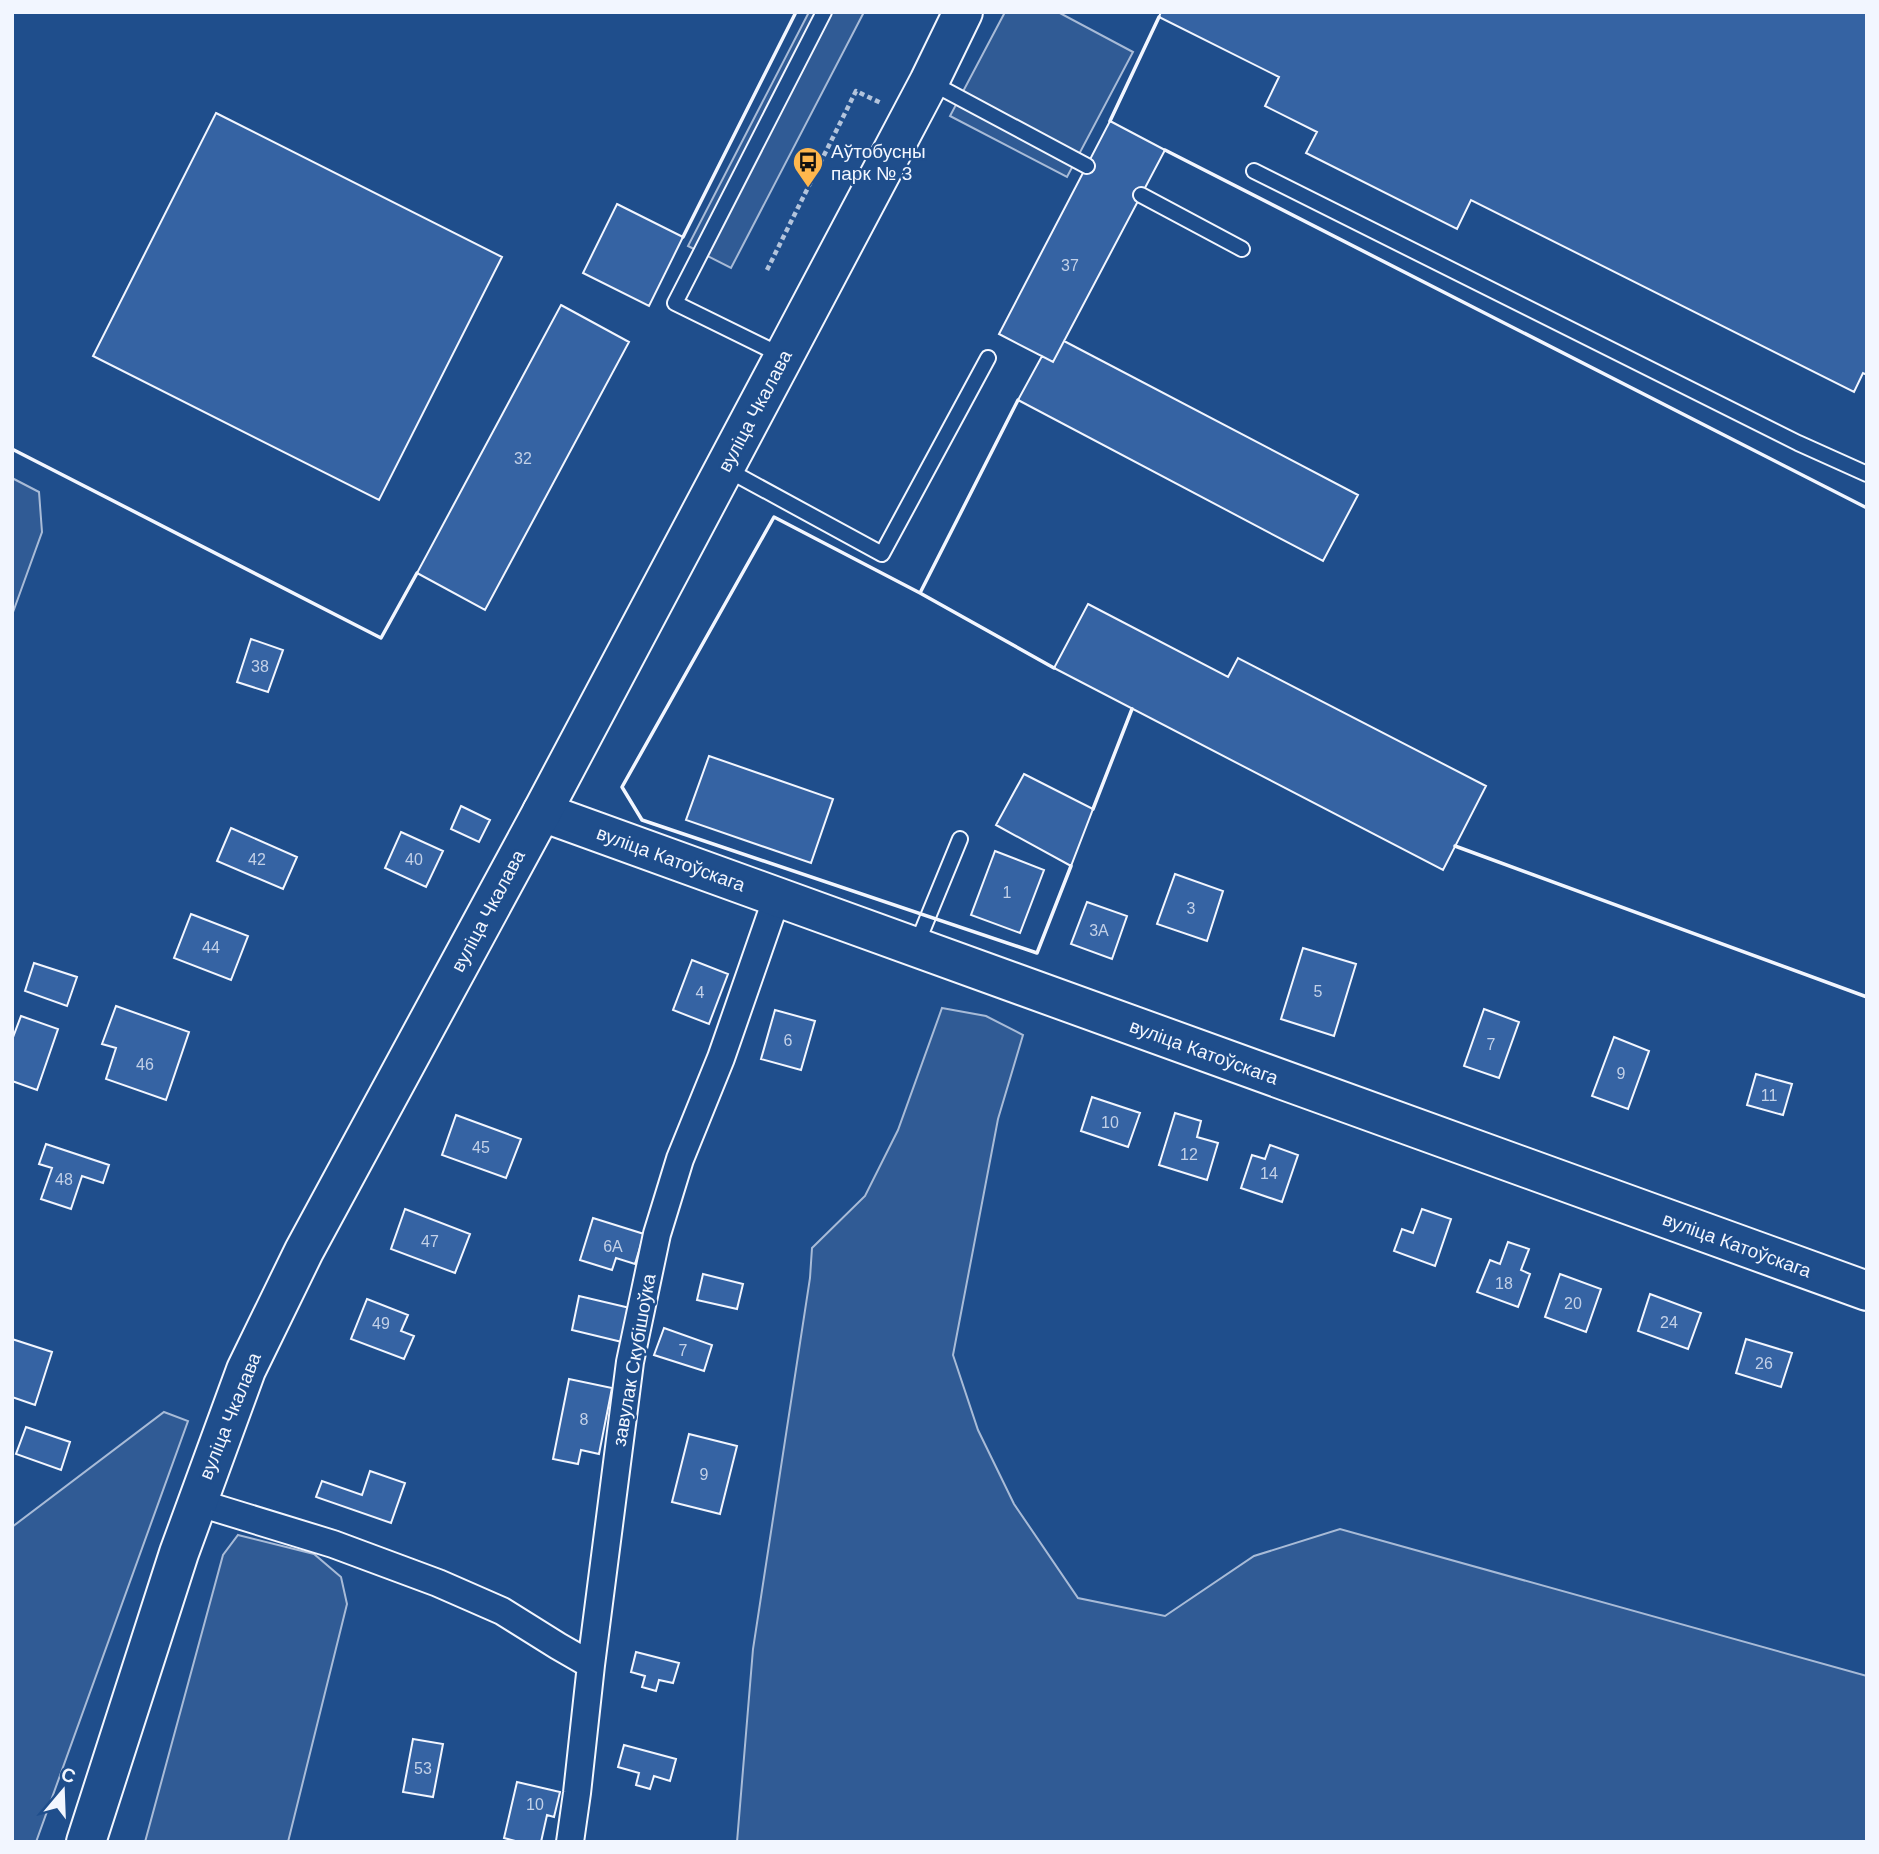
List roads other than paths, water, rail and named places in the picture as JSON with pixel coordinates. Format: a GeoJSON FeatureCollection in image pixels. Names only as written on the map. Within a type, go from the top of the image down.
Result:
{"type":"FeatureCollection","features":[{"type":"Feature","properties":{"kind":"main road","name":"вуліца Чкалава"},"geometry":{"type":"LineString","coordinates":[[86,1842],[196,1502],[246,1370],[304,1251],[542,812],[964,12]]}},
{"type":"Feature","properties":{"kind":"main road","name":"вуліца Катоўскага"},"geometry":{"type":"LineString","coordinates":[[542,812],[1867,1292]]}},
{"type":"Feature","properties":{"kind":"street","name":"завулак Скубішоўка"},"geometry":{"type":"LineString","coordinates":[[570,1842],[630,1362],[657,1234],[680,1159],[721,1058],[777,897]]}},
{"type":"Feature","properties":{"kind":"street"},"geometry":{"type":"LineString","coordinates":[[196,1502],[333,1544],[438,1583],[502,1611],[591,1665]]}},
{"type":"Feature","properties":{"kind":"lane"},"geometry":{"type":"LineString","coordinates":[[784,356],[675,303],[824,12]]}},
{"type":"Feature","properties":{"kind":"lane"},"geometry":{"type":"LineString","coordinates":[[929,82],[1087,166]]}},
{"type":"Feature","properties":{"kind":"lane"},"geometry":{"type":"LineString","coordinates":[[1254,171],[1786,437],[1867,474]]}},
{"type":"Feature","properties":{"kind":"lane"},"geometry":{"type":"LineString","coordinates":[[1141,195],[1242,249]]}},
{"type":"Feature","properties":{"kind":"lane"},"geometry":{"type":"LineString","coordinates":[[725,468],[882,554],[988,358]]}},
{"type":"Feature","properties":{"kind":"lane"},"geometry":{"type":"LineString","coordinates":[[916,947],[960,839]]}},
{"type":"Feature","properties":{"kind":"place","name":"Аўтобусны парк № 3"},"geometry":{"type":"Point","coordinates":[808,189]}}]}
